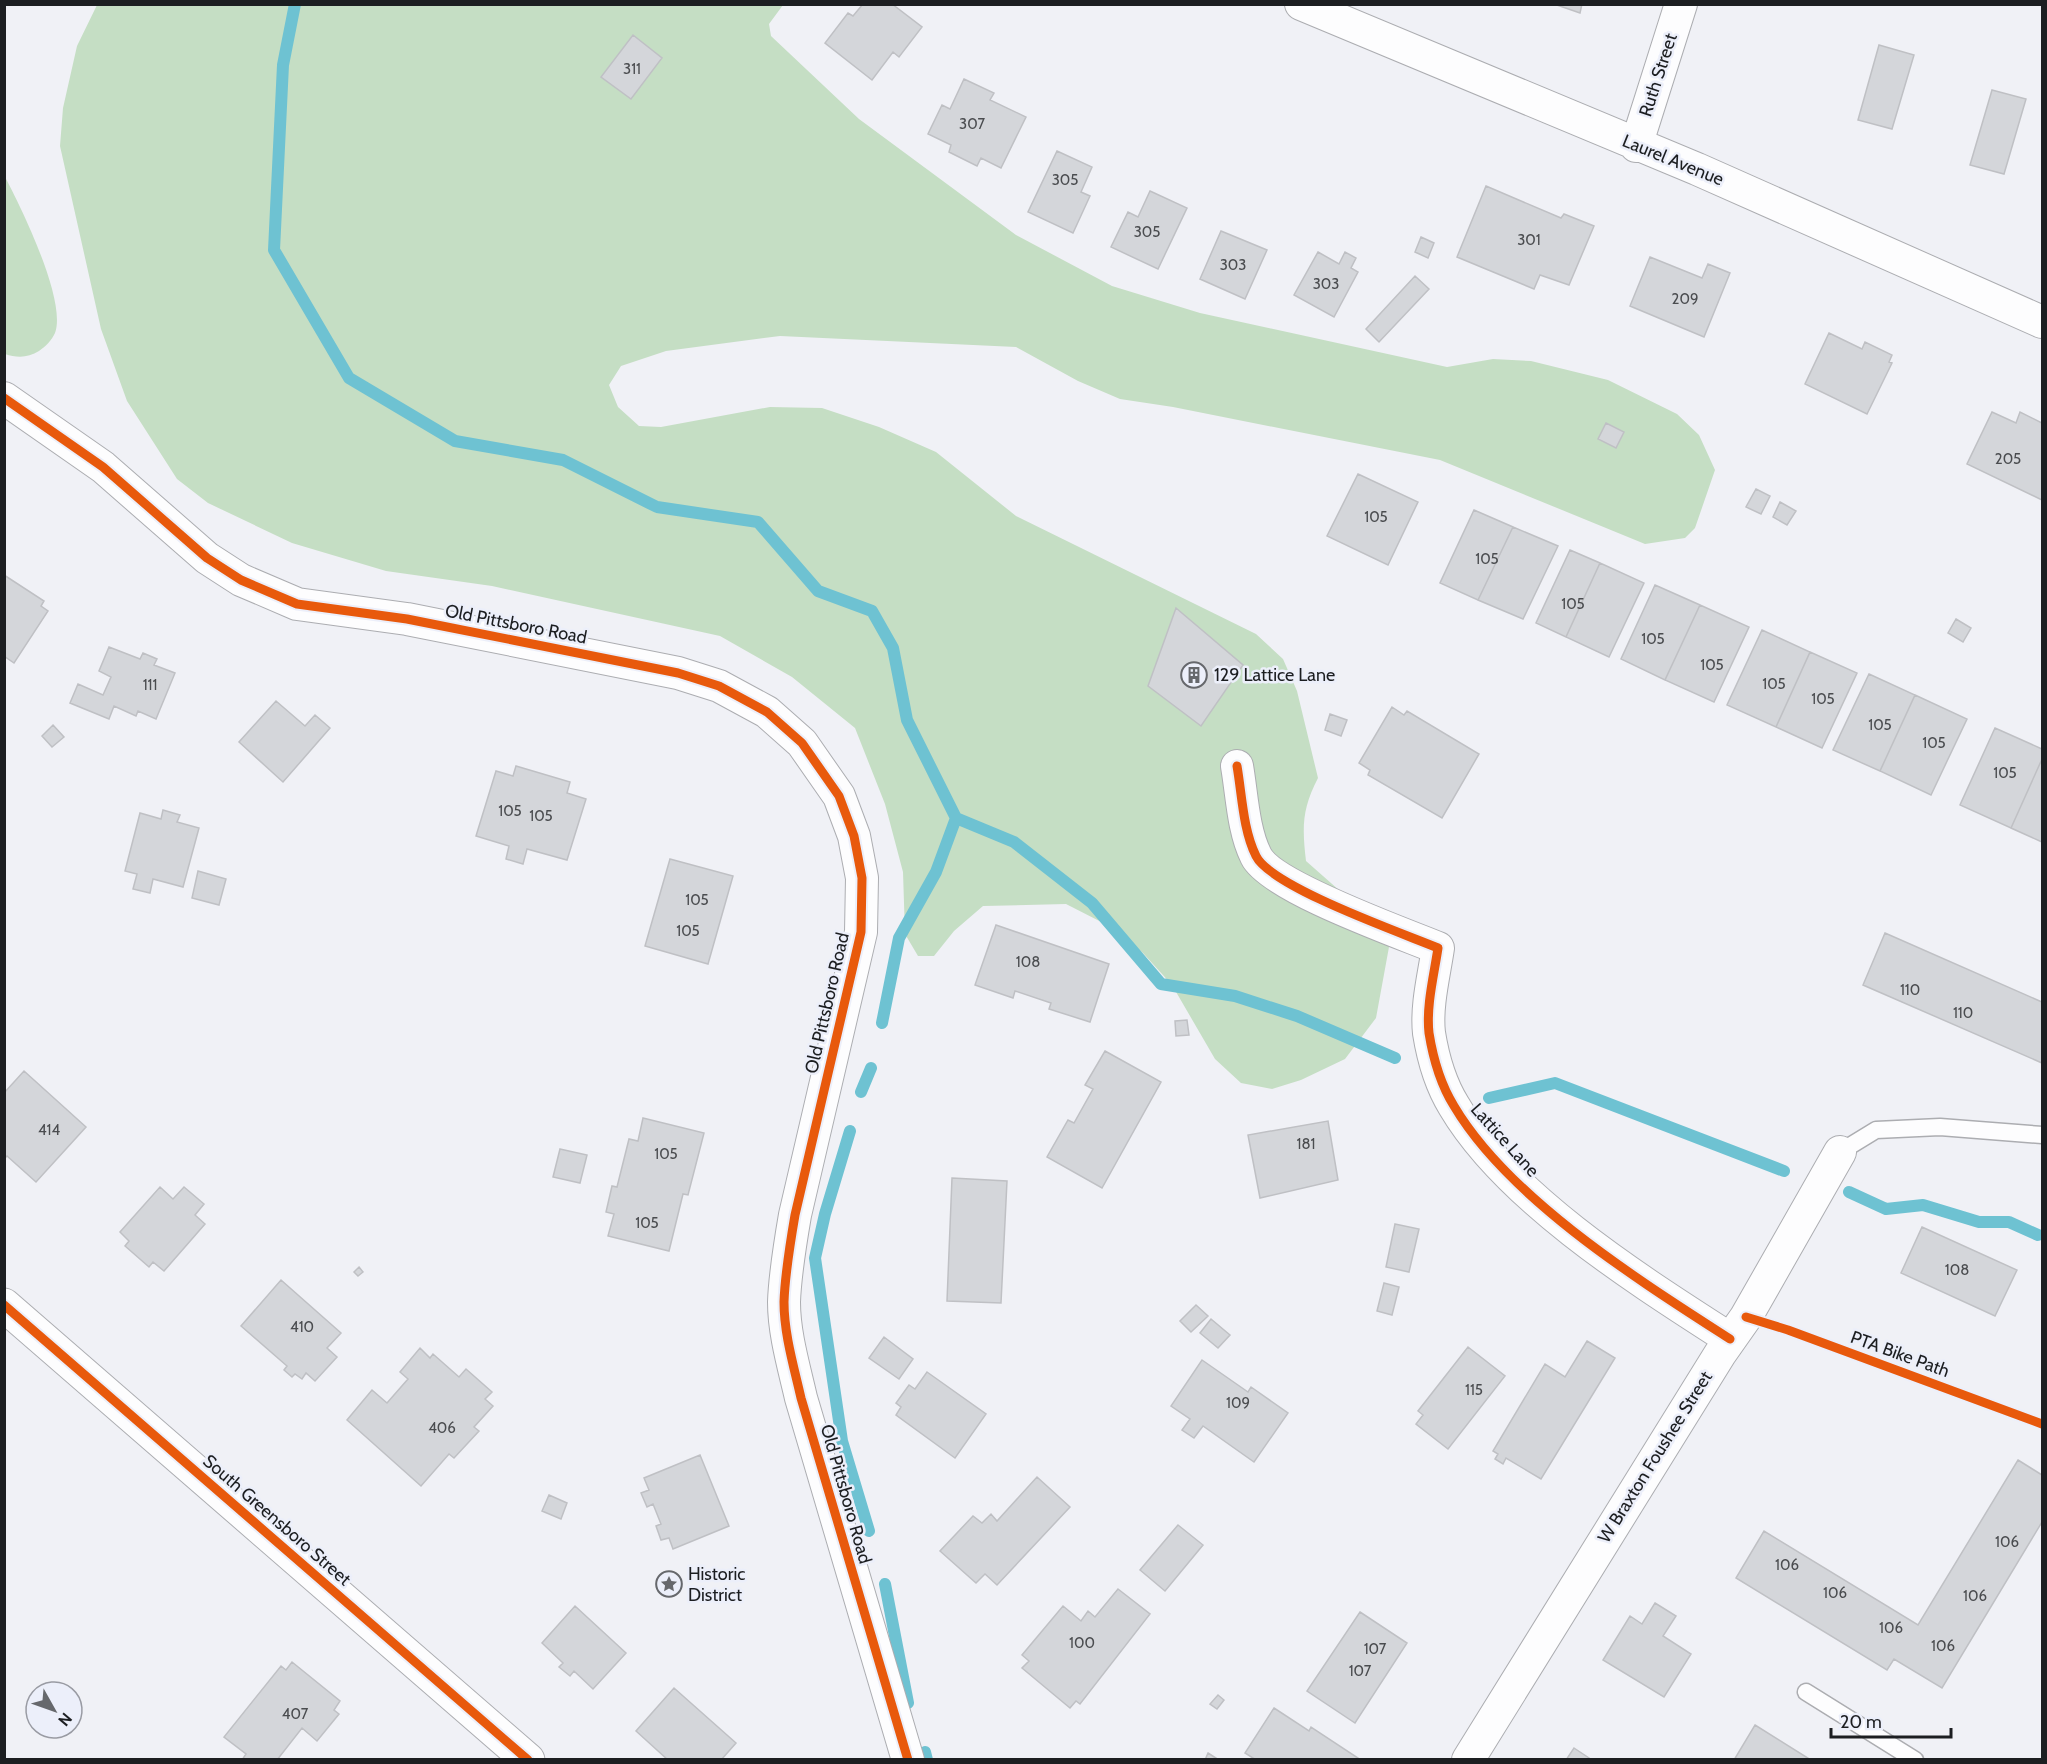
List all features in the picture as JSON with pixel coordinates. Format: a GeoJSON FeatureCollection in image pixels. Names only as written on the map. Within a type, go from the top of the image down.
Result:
{"type":"FeatureCollection","features":[{"type":"Feature","properties":{"kind":"main road","name":"South Greensboro Street"},"geometry":{"type":"LineString","coordinates":[[4,1305],[528,1760]]}},
{"type":"Feature","properties":{"kind":"street","name":"Laurel Avenue"},"geometry":{"type":"LineString","coordinates":[[1301,4],[1636,146],[1697,169],[2043,322]]}},
{"type":"Feature","properties":{"kind":"street","name":"Ruth Street"},"geometry":{"type":"LineString","coordinates":[[1636,146],[1681,4]]}},
{"type":"Feature","properties":{"kind":"street","name":"Old Pittsboro Road"},"geometry":{"type":"LineString","coordinates":[[4,398],[103,467],[207,558],[242,580],[297,604],[407,618],[678,673],[718,686],[767,712],[802,743],[838,796],[854,836],[862,878],[861,932],[795,1215],[788,1254],[784,1304],[790,1350],[801,1398],[908,1760]]}},
{"type":"Feature","properties":{"kind":"street","name":"Lattice Lane"},"geometry":{"type":"LineString","coordinates":[[1237,766],[1246,824],[1256,857],[1280,880],[1438,948],[1429,1031],[1435,1059],[1453,1106],[1480,1143],[1551,1212],[1640,1280],[1730,1339]]}},
{"type":"Feature","properties":{"kind":"street","name":"W Braxton Foushee Street"},"geometry":{"type":"LineString","coordinates":[[1468,1760],[1730,1339],[1746,1317],[1840,1152]]}},
{"type":"Feature","properties":{"kind":"lane"},"geometry":{"type":"LineString","coordinates":[[1840,1152],[1876,1130],[1940,1127],[2043,1135]]}},
{"type":"Feature","properties":{"kind":"lane"},"geometry":{"type":"LineString","coordinates":[[1806,1692],[1915,1760]]}},
{"type":"Feature","properties":{"kind":"green space"},"geometry":{"type":"Polygon","coordinates":[[[97,5],[783,5],[769,24],[771,36],[859,119],[1016,235],[1112,286],[1200,313],[1447,367],[1493,359],[1531,361],[1608,380],[1677,414],[1699,435],[1715,470],[1695,528],[1685,538],[1645,544],[1440,460],[1173,407],[1120,399],[1078,381],[1016,347],[780,336],[666,351],[621,366],[609,385],[618,407],[639,426],[661,427],[770,407],[822,408],[879,427],[936,452],[1016,516],[1256,634],[1283,659],[1297,691],[1318,778],[1304,818],[1306,861],[1374,921],[1389,947],[1376,1018],[1345,1059],[1301,1080],[1272,1089],[1241,1083],[1215,1059],[1172,985],[1143,953],[1115,929],[1066,904],[983,906],[954,931],[934,956],[918,956],[905,934],[903,872],[885,804],[855,728],[792,677],[720,636],[492,586],[386,571],[292,543],[208,503],[177,479],[127,401],[101,329],[60,146],[63,108],[77,46],[97,5]]]}},
{"type":"Feature","properties":{"kind":"green space"},"geometry":{"type":"Polygon","coordinates":[[[5,177],[49,277],[57,318],[55,333],[48,343],[35,353],[22,357],[5,354],[5,177]]]}},
{"type":"Feature","properties":{"kind":"building"},"geometry":{"type":"Polygon","coordinates":[[[863,4],[892,4],[922,27],[899,57],[893,52],[872,80],[825,43],[848,13],[853,16],[863,4]]]}},
{"type":"Feature","properties":{"kind":"building"},"geometry":{"type":"Polygon","coordinates":[[[1554,4],[1582,4],[1580,13],[1554,4]]]}},
{"type":"Feature","properties":{"kind":"building"},"geometry":{"type":"Polygon","coordinates":[[[633,35],[662,58],[631,99],[601,77],[633,35]]]}},
{"type":"Feature","properties":{"kind":"building"},"geometry":{"type":"Polygon","coordinates":[[[1879,45],[1914,55],[1892,129],[1858,120],[1879,45]]]}},
{"type":"Feature","properties":{"kind":"building"},"geometry":{"type":"Polygon","coordinates":[[[964,79],[994,93],[990,100],[1026,117],[1001,168],[981,158],[977,166],[949,152],[951,145],[928,134],[942,105],[950,109],[964,79]]]}},
{"type":"Feature","properties":{"kind":"building"},"geometry":{"type":"Polygon","coordinates":[[[1992,90],[2026,99],[2004,174],[1970,165],[1992,90]]]}},
{"type":"Feature","properties":{"kind":"building"},"geometry":{"type":"Polygon","coordinates":[[[1057,151],[1092,167],[1081,192],[1090,196],[1073,233],[1028,212],[1057,151]]]}},
{"type":"Feature","properties":{"kind":"building"},"geometry":{"type":"Polygon","coordinates":[[[1486,186],[1561,218],[1564,214],[1594,226],[1569,285],[1540,275],[1534,289],[1457,257],[1486,186]]]}},
{"type":"Feature","properties":{"kind":"building"},"geometry":{"type":"Polygon","coordinates":[[[1150,191],[1187,208],[1158,269],[1111,247],[1128,212],[1138,217],[1150,191]]]}},
{"type":"Feature","properties":{"kind":"building"},"geometry":{"type":"Polygon","coordinates":[[[1221,231],[1267,250],[1245,299],[1200,279],[1221,231]]]}},
{"type":"Feature","properties":{"kind":"building"},"geometry":{"type":"Polygon","coordinates":[[[1421,237],[1434,243],[1428,258],[1415,252],[1421,237]]]}},
{"type":"Feature","properties":{"kind":"building"},"geometry":{"type":"Polygon","coordinates":[[[1318,252],[1339,264],[1345,252],[1356,258],[1351,268],[1358,272],[1334,317],[1294,295],[1318,252]]]}},
{"type":"Feature","properties":{"kind":"building"},"geometry":{"type":"Polygon","coordinates":[[[1650,257],[1702,278],[1708,264],[1730,273],[1704,337],[1630,306],[1650,257]]]}},
{"type":"Feature","properties":{"kind":"building"},"geometry":{"type":"Polygon","coordinates":[[[1415,276],[1429,289],[1379,342],[1366,329],[1415,276]]]}},
{"type":"Feature","properties":{"kind":"building"},"geometry":{"type":"Polygon","coordinates":[[[1829,333],[1862,349],[1865,342],[1892,355],[1889,362],[1892,363],[1867,414],[1805,384],[1829,333]]]}},
{"type":"Feature","properties":{"kind":"building"},"geometry":{"type":"Polygon","coordinates":[[[1992,412],[2016,423],[2020,412],[2042,423],[2042,500],[1967,464],[1992,412]]]}},
{"type":"Feature","properties":{"kind":"building"},"geometry":{"type":"Polygon","coordinates":[[[1606,423],[1624,432],[1616,448],[1598,439],[1606,423]]]}},
{"type":"Feature","properties":{"kind":"building"},"geometry":{"type":"Polygon","coordinates":[[[1358,474],[1418,502],[1388,565],[1327,536],[1358,474]]]}},
{"type":"Feature","properties":{"kind":"building"},"geometry":{"type":"Polygon","coordinates":[[[1756,489],[1770,496],[1761,514],[1746,507],[1756,489]]]}},
{"type":"Feature","properties":{"kind":"building"},"geometry":{"type":"Polygon","coordinates":[[[1780,502],[1796,511],[1787,525],[1773,517],[1780,502]]]}},
{"type":"Feature","properties":{"kind":"building"},"geometry":{"type":"Polygon","coordinates":[[[1474,510],[1513,527],[1478,600],[1440,583],[1474,510]]]}},
{"type":"Feature","properties":{"kind":"building"},"geometry":{"type":"Polygon","coordinates":[[[1513,527],[1558,546],[1523,619],[1478,600],[1513,527]]]}},
{"type":"Feature","properties":{"kind":"building"},"geometry":{"type":"Polygon","coordinates":[[[1570,550],[1600,563],[1566,637],[1536,623],[1570,550]]]}},
{"type":"Feature","properties":{"kind":"building"},"geometry":{"type":"Polygon","coordinates":[[[1600,563],[1644,583],[1609,657],[1566,637],[1600,563]]]}},
{"type":"Feature","properties":{"kind":"building"},"geometry":{"type":"Polygon","coordinates":[[[4,575],[44,601],[41,606],[48,611],[14,663],[4,656],[4,575]]]}},
{"type":"Feature","properties":{"kind":"building"},"geometry":{"type":"Polygon","coordinates":[[[1655,585],[1700,605],[1665,680],[1621,659],[1655,585]]]}},
{"type":"Feature","properties":{"kind":"building"},"geometry":{"type":"Polygon","coordinates":[[[1700,605],[1749,627],[1714,702],[1665,680],[1700,605]]]}},
{"type":"Feature","properties":{"kind":"building","name":"129 Lattice Lane"},"geometry":{"type":"Polygon","coordinates":[[[1176,608],[1243,665],[1201,726],[1148,686],[1176,608]]]}},
{"type":"Feature","properties":{"kind":"building"},"geometry":{"type":"Polygon","coordinates":[[[1956,619],[1971,628],[1963,642],[1948,633],[1956,619]]]}},
{"type":"Feature","properties":{"kind":"building"},"geometry":{"type":"Polygon","coordinates":[[[1762,630],[1810,652],[1776,727],[1727,705],[1762,630]]]}},
{"type":"Feature","properties":{"kind":"building"},"geometry":{"type":"Polygon","coordinates":[[[109,647],[140,659],[143,653],[157,659],[154,665],[175,673],[156,719],[138,711],[136,716],[114,706],[109,719],[70,703],[78,684],[103,695],[111,677],[99,671],[109,647]]]}},
{"type":"Feature","properties":{"kind":"building"},"geometry":{"type":"Polygon","coordinates":[[[1810,652],[1857,673],[1822,748],[1776,727],[1810,652]]]}},
{"type":"Feature","properties":{"kind":"building"},"geometry":{"type":"Polygon","coordinates":[[[1869,674],[1915,695],[1880,771],[1833,750],[1869,674]]]}},
{"type":"Feature","properties":{"kind":"building"},"geometry":{"type":"Polygon","coordinates":[[[1915,695],[1967,719],[1931,795],[1880,771],[1915,695]]]}},
{"type":"Feature","properties":{"kind":"building"},"geometry":{"type":"Polygon","coordinates":[[[276,701],[305,726],[315,715],[330,728],[283,782],[239,742],[276,701]]]}},
{"type":"Feature","properties":{"kind":"building"},"geometry":{"type":"Polygon","coordinates":[[[1392,707],[1404,715],[1407,711],[1479,754],[1442,818],[1368,775],[1370,770],[1359,763],[1392,707]]]}},
{"type":"Feature","properties":{"kind":"building"},"geometry":{"type":"Polygon","coordinates":[[[1330,714],[1347,720],[1341,736],[1325,730],[1330,714]]]}},
{"type":"Feature","properties":{"kind":"building"},"geometry":{"type":"Polygon","coordinates":[[[53,725],[64,737],[52,747],[42,736],[53,725]]]}},
{"type":"Feature","properties":{"kind":"building"},"geometry":{"type":"Polygon","coordinates":[[[1995,728],[2042,749],[2042,759],[2011,828],[1960,805],[1995,728]]]}},
{"type":"Feature","properties":{"kind":"building"},"geometry":{"type":"Polygon","coordinates":[[[2042,759],[2042,842],[2011,828],[2042,759]]]}},
{"type":"Feature","properties":{"kind":"building"},"geometry":{"type":"Polygon","coordinates":[[[516,766],[570,782],[567,793],[586,799],[567,860],[527,849],[523,864],[506,859],[509,846],[476,836],[496,771],[513,776],[516,766]]]}},
{"type":"Feature","properties":{"kind":"building"},"geometry":{"type":"Polygon","coordinates":[[[163,810],[180,815],[177,822],[199,828],[183,887],[153,879],[150,893],[133,889],[137,874],[125,871],[140,813],[161,819],[163,810]]]}},
{"type":"Feature","properties":{"kind":"building"},"geometry":{"type":"Polygon","coordinates":[[[670,859],[733,876],[708,964],[645,946],[670,859]]]}},
{"type":"Feature","properties":{"kind":"building"},"geometry":{"type":"Polygon","coordinates":[[[198,871],[226,879],[219,905],[192,898],[198,871]]]}},
{"type":"Feature","properties":{"kind":"building"},"geometry":{"type":"Polygon","coordinates":[[[996,925],[1109,964],[1090,1022],[1049,1009],[1051,1003],[1015,991],[1013,998],[975,985],[996,925]]]}},
{"type":"Feature","properties":{"kind":"building"},"geometry":{"type":"Polygon","coordinates":[[[1885,933],[2042,1002],[2042,1063],[1863,985],[1885,933]]]}},
{"type":"Feature","properties":{"kind":"building"},"geometry":{"type":"Polygon","coordinates":[[[1187,1020],[1189,1035],[1176,1036],[1175,1021],[1187,1020]]]}},
{"type":"Feature","properties":{"kind":"building"},"geometry":{"type":"Polygon","coordinates":[[[1105,1051],[1161,1082],[1102,1188],[1047,1157],[1068,1120],[1074,1123],[1093,1089],[1085,1085],[1105,1051]]]}},
{"type":"Feature","properties":{"kind":"building"},"geometry":{"type":"Polygon","coordinates":[[[24,1071],[86,1127],[36,1182],[7,1156],[4,1159],[4,1093],[24,1071]]]}},
{"type":"Feature","properties":{"kind":"building"},"geometry":{"type":"Polygon","coordinates":[[[643,1118],[704,1133],[688,1195],[683,1194],[669,1251],[608,1236],[614,1214],[606,1212],[612,1186],[617,1187],[629,1139],[638,1141],[643,1118]]]}},
{"type":"Feature","properties":{"kind":"building"},"geometry":{"type":"Polygon","coordinates":[[[1328,1121],[1338,1180],[1260,1198],[1248,1135],[1328,1121]]]}},
{"type":"Feature","properties":{"kind":"building"},"geometry":{"type":"Polygon","coordinates":[[[560,1149],[587,1155],[580,1183],[553,1177],[560,1149]]]}},
{"type":"Feature","properties":{"kind":"building"},"geometry":{"type":"Polygon","coordinates":[[[952,1178],[1007,1181],[1001,1303],[947,1301],[952,1178]]]}},
{"type":"Feature","properties":{"kind":"building"},"geometry":{"type":"Polygon","coordinates":[[[160,1187],[173,1199],[184,1187],[204,1204],[195,1215],[205,1224],[164,1271],[153,1262],[149,1267],[125,1246],[129,1241],[120,1232],[160,1187]]]}},
{"type":"Feature","properties":{"kind":"building"},"geometry":{"type":"Polygon","coordinates":[[[1395,1224],[1419,1229],[1409,1272],[1386,1267],[1395,1224]]]}},
{"type":"Feature","properties":{"kind":"building"},"geometry":{"type":"Polygon","coordinates":[[[1922,1227],[2017,1270],[1995,1316],[1901,1273],[1922,1227]]]}},
{"type":"Feature","properties":{"kind":"building"},"geometry":{"type":"Polygon","coordinates":[[[359,1267],[363,1272],[358,1276],[354,1272],[359,1267]]]}},
{"type":"Feature","properties":{"kind":"building"},"geometry":{"type":"Polygon","coordinates":[[[281,1280],[341,1333],[327,1348],[337,1357],[315,1381],[306,1373],[302,1379],[295,1374],[292,1377],[284,1370],[287,1366],[241,1326],[281,1280]]]}},
{"type":"Feature","properties":{"kind":"building"},"geometry":{"type":"Polygon","coordinates":[[[1384,1283],[1399,1287],[1392,1315],[1377,1311],[1384,1283]]]}},
{"type":"Feature","properties":{"kind":"building"},"geometry":{"type":"Polygon","coordinates":[[[1196,1305],[1208,1316],[1191,1332],[1180,1321],[1196,1305]]]}},
{"type":"Feature","properties":{"kind":"building"},"geometry":{"type":"Polygon","coordinates":[[[1211,1319],[1230,1335],[1218,1348],[1200,1333],[1211,1319]]]}},
{"type":"Feature","properties":{"kind":"building"},"geometry":{"type":"Polygon","coordinates":[[[884,1337],[913,1359],[899,1379],[869,1358],[884,1337]]]}},
{"type":"Feature","properties":{"kind":"building"},"geometry":{"type":"Polygon","coordinates":[[[1587,1341],[1615,1358],[1541,1479],[1506,1458],[1503,1464],[1495,1459],[1498,1454],[1493,1451],[1545,1364],[1565,1377],[1587,1341]]]}},
{"type":"Feature","properties":{"kind":"building"},"geometry":{"type":"Polygon","coordinates":[[[1468,1347],[1505,1376],[1448,1449],[1416,1424],[1423,1415],[1418,1411],[1468,1347]]]}},
{"type":"Feature","properties":{"kind":"building"},"geometry":{"type":"Polygon","coordinates":[[[420,1348],[430,1358],[433,1354],[459,1377],[466,1369],[492,1392],[485,1399],[493,1406],[474,1427],[479,1431],[454,1458],[449,1454],[421,1486],[347,1420],[372,1390],[387,1403],[408,1379],[400,1372],[420,1348]]]}},
{"type":"Feature","properties":{"kind":"building"},"geometry":{"type":"Polygon","coordinates":[[[1202,1360],[1248,1392],[1251,1387],[1288,1413],[1254,1462],[1203,1426],[1194,1438],[1182,1430],[1190,1419],[1171,1406],[1202,1360]]]}},
{"type":"Feature","properties":{"kind":"building"},"geometry":{"type":"Polygon","coordinates":[[[927,1372],[986,1414],[955,1458],[896,1415],[901,1407],[896,1403],[909,1385],[915,1389],[927,1372]]]}},
{"type":"Feature","properties":{"kind":"building"},"geometry":{"type":"Polygon","coordinates":[[[700,1455],[729,1526],[673,1549],[669,1538],[661,1540],[656,1526],[661,1524],[653,1504],[647,1507],[641,1493],[649,1490],[644,1478],[700,1455]]]}},
{"type":"Feature","properties":{"kind":"building"},"geometry":{"type":"Polygon","coordinates":[[[2018,1460],[2042,1475],[2042,1522],[1942,1688],[1894,1659],[1887,1670],[1736,1578],[1764,1531],[1918,1625],[2018,1460]]]}},
{"type":"Feature","properties":{"kind":"building"},"geometry":{"type":"Polygon","coordinates":[[[1037,1477],[1070,1507],[997,1585],[985,1574],[976,1583],[940,1551],[973,1516],[982,1523],[991,1514],[997,1521],[1037,1477]]]}},
{"type":"Feature","properties":{"kind":"building"},"geometry":{"type":"Polygon","coordinates":[[[549,1495],[567,1503],[561,1519],[542,1511],[549,1495]]]}},
{"type":"Feature","properties":{"kind":"building"},"geometry":{"type":"Polygon","coordinates":[[[1178,1525],[1203,1545],[1165,1591],[1140,1570],[1178,1525]]]}},
{"type":"Feature","properties":{"kind":"building"},"geometry":{"type":"Polygon","coordinates":[[[1118,1589],[1150,1614],[1080,1704],[1076,1701],[1070,1708],[1022,1668],[1029,1661],[1022,1655],[1063,1606],[1081,1621],[1088,1611],[1095,1617],[1118,1589]]]}},
{"type":"Feature","properties":{"kind":"building"},"geometry":{"type":"Polygon","coordinates":[[[1655,1603],[1676,1616],[1663,1636],[1691,1654],[1664,1697],[1603,1660],[1630,1616],[1642,1624],[1655,1603]]]}},
{"type":"Feature","properties":{"kind":"building"},"geometry":{"type":"Polygon","coordinates":[[[575,1606],[626,1653],[593,1689],[574,1671],[570,1676],[559,1667],[563,1663],[542,1643],[575,1606]]]}},
{"type":"Feature","properties":{"kind":"building"},"geometry":{"type":"Polygon","coordinates":[[[1360,1612],[1407,1643],[1355,1723],[1307,1691],[1360,1612]]]}},
{"type":"Feature","properties":{"kind":"building"},"geometry":{"type":"Polygon","coordinates":[[[292,1662],[340,1701],[334,1710],[339,1714],[317,1741],[302,1728],[277,1760],[242,1760],[246,1754],[224,1737],[281,1666],[286,1670],[292,1662]]]}},
{"type":"Feature","properties":{"kind":"building"},"geometry":{"type":"Polygon","coordinates":[[[674,1688],[736,1743],[721,1760],[668,1760],[636,1731],[674,1688]]]}},
{"type":"Feature","properties":{"kind":"building"},"geometry":{"type":"Polygon","coordinates":[[[1218,1695],[1224,1700],[1217,1709],[1210,1704],[1218,1695]]]}},
{"type":"Feature","properties":{"kind":"building"},"geometry":{"type":"Polygon","coordinates":[[[1274,1708],[1309,1731],[1311,1727],[1361,1760],[1256,1760],[1245,1753],[1274,1708]]]}},
{"type":"Feature","properties":{"kind":"building"},"geometry":{"type":"Polygon","coordinates":[[[1755,1725],[1811,1760],[1734,1760],[1755,1725]]]}},
{"type":"Feature","properties":{"kind":"building"},"geometry":{"type":"Polygon","coordinates":[[[1574,1748],[1592,1760],[1566,1760],[1574,1748]]]}},
{"type":"Feature","properties":{"kind":"building"},"geometry":{"type":"Polygon","coordinates":[[[1208,1753],[1219,1760],[1205,1760],[1208,1753]]]}},
{"type":"Feature","properties":{"kind":"waterway"},"geometry":{"type":"LineString","coordinates":[[295,4],[283,65],[274,250],[349,378],[455,441],[563,460],[657,507],[758,522],[818,591],[872,611],[893,648],[907,720],[956,818],[1014,842],[1092,903],[1161,984],[1235,996],[1297,1016],[1395,1058]]}},
{"type":"Feature","properties":{"kind":"waterway"},"geometry":{"type":"LineString","coordinates":[[882,1023],[899,938],[936,872],[956,818]]}},
{"type":"Feature","properties":{"kind":"waterway"},"geometry":{"type":"LineString","coordinates":[[861,1092],[871,1068]]}},
{"type":"Feature","properties":{"kind":"waterway"},"geometry":{"type":"LineString","coordinates":[[1489,1098],[1555,1083],[1784,1171]]}},
{"type":"Feature","properties":{"kind":"waterway"},"geometry":{"type":"LineString","coordinates":[[850,1131],[825,1214],[815,1258],[842,1441],[869,1531]]}},
{"type":"Feature","properties":{"kind":"waterway"},"geometry":{"type":"LineString","coordinates":[[1849,1192],[1886,1209],[1923,1205],[1979,1222],[2009,1222],[2038,1235]]}},
{"type":"Feature","properties":{"kind":"waterway"},"geometry":{"type":"LineString","coordinates":[[885,1584],[908,1703]]}},
{"type":"Feature","properties":{"kind":"waterway"},"geometry":{"type":"LineString","coordinates":[[925,1752],[927,1760]]}},
{"type":"Feature","properties":{"kind":"cycle path"},"geometry":{"type":"LineString","coordinates":[[4,398],[103,467],[207,558],[241,580],[297,604],[407,619],[678,673],[719,686],[767,712],[802,743],[839,796],[854,836],[862,878],[861,932],[795,1215],[785,1280],[784,1314],[801,1398],[908,1760]]}},
{"type":"Feature","properties":{"kind":"cycle path"},"geometry":{"type":"LineString","coordinates":[[1237,766],[1248,835],[1256,856],[1267,868],[1311,895],[1438,948],[1431,990],[1429,1033],[1445,1089],[1478,1140],[1508,1173],[1579,1236],[1730,1339]]}},
{"type":"Feature","properties":{"kind":"cycle path"},"geometry":{"type":"LineString","coordinates":[[4,1305],[528,1760]]}},
{"type":"Feature","properties":{"kind":"cycle path","name":"PTA Bike Path"},"geometry":{"type":"LineString","coordinates":[[1746,1317],[1788,1330],[2042,1424]]}},
{"type":"Feature","properties":{"kind":"place","name":"129 Lattice Lane"},"geometry":{"type":"Point","coordinates":[1194,675]}},
{"type":"Feature","properties":{"kind":"place","name":"Historic District"},"geometry":{"type":"Point","coordinates":[669,1584]}}]}
